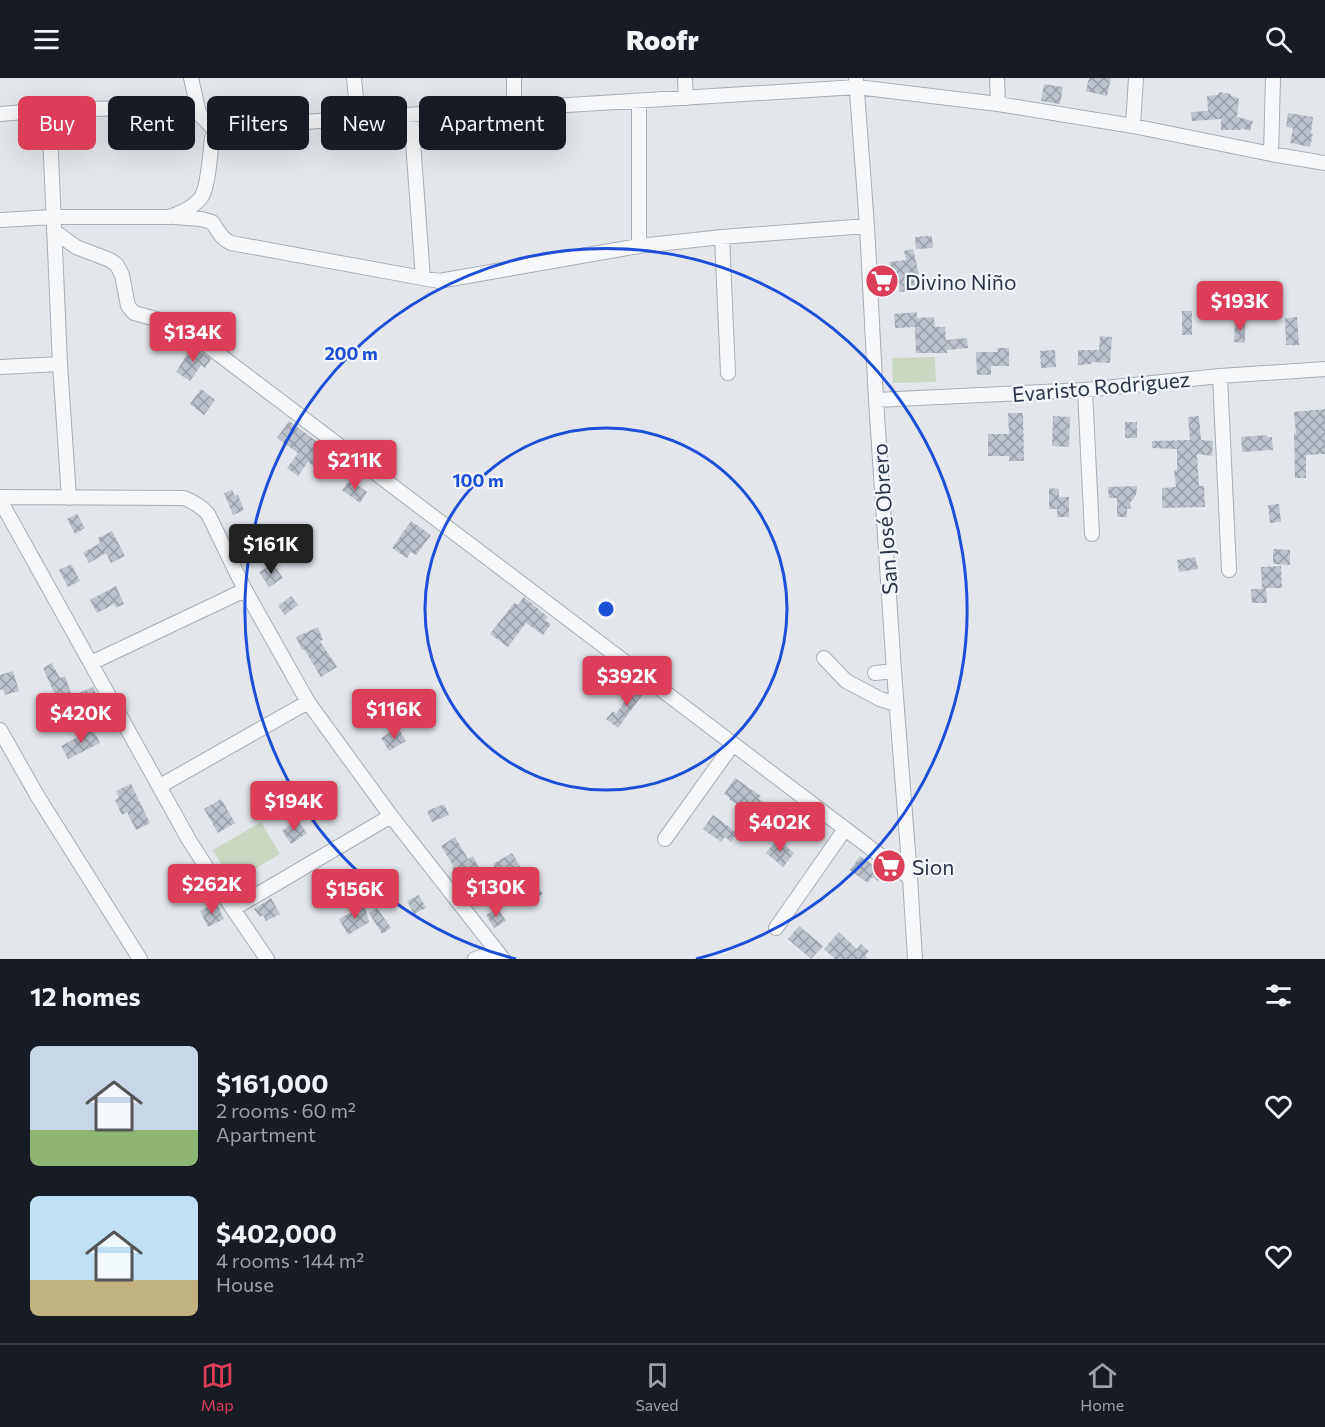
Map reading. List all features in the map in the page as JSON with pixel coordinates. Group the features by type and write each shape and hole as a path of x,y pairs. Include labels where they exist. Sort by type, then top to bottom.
{"street":[{"path":"192,78 199,113"},
{"path":"354,78 356,96"},
{"path":"514,78 514,96"},
{"path":"685,78 686,98"},
{"path":"997,78 998,104"},
{"path":"1133,126 1136,78"},
{"path":"1271,154 1273,78"},
{"path":"566,105 686,98 856,82 1133,126 1325,163"},
{"name":"San José Obrero","path":"856,82 896,704 915,959"},
{"path":"639,101 639,246"},
{"path":"96,109 183,106 199,113 207,122"},
{"path":"0,114 18,113"},
{"path":"407,115 419,114"},
{"path":"411,115 423,278"},
{"path":"51,150 60,364 69,498"},
{"path":"169,217 193,205 202,195 210,150"},
{"path":"0,220 54,224 169,217 207,220 212,222 226,241 231,243 439,282 639,246 867,226"},
{"path":"54,224 76,247 117,265 122,275 128,306 134,313 171,323 200,340 910,878"},
{"path":"722,237 728,373"},
{"path":"0,367 60,364"},
{"name":"Evaristo Rodriguez","path":"876,400 1085,390 1220,376 1325,369"},
{"path":"1220,376 1229,570"},
{"path":"1085,390 1092,534"},
{"path":"267,959 232,909 189,840 0,499 184,498 195,502 208,514 245,590 308,702 391,816 500,955 475,959"},
{"path":"90,663 245,590"},
{"path":"824,658 846,681 880,699 896,704"},
{"path":"875,673 894,671"},
{"path":"160,786 308,702"},
{"path":"0,730 38,797 140,959"},
{"path":"665,839 733,744"},
{"path":"232,909 391,816"},
{"path":"776,928 845,828"}],"green space":[{"path":"935,357 936,382 893,383 892,358"},
{"path":"261,822 280,854 232,882 213,850"}],"building":[{"path":"1089,78 1111,78 1107,96 1086,91"},
{"path":"1044,84 1063,87 1060,104 1041,101"},
{"path":"1219,92 1239,98 1237,117 1253,121 1250,131 1241,128 1241,130 1221,130 1221,119 1192,121 1191,112 1208,111 1207,96 1218,95"},
{"path":"1288,113 1313,117 1310,147 1290,143 1293,128 1286,127"},
{"path":"932,236 933,248 916,249 915,237"},
{"path":"913,249 919,274 914,275 915,291 899,292 898,279 891,280 889,262 906,260 904,251"},
{"path":"1182,311 1192,311 1192,335 1182,335"},
{"path":"917,312 917,318 934,317 935,327 945,327 946,340 967,338 968,348 947,350 947,353 916,353 915,327 895,328 894,314"},
{"path":"1297,317 1299,345 1286,345 1285,318"},
{"path":"1235,322 1245,322 1245,343 1234,342"},
{"path":"1100,336 1112,337 1110,363 1092,362 1092,364 1078,365 1078,350 1099,350"},
{"path":"192,346 211,359 205,368 201,365 190,381 176,372"},
{"path":"997,348 1009,348 1009,366 991,366 991,375 977,375 976,352 998,352"},
{"path":"1055,350 1056,367 1041,368 1040,351"},
{"path":"201,389 215,400 204,415 190,404"},
{"path":"1325,409 1325,454 1306,455 1306,478 1295,478 1294,412"},
{"path":"1008,413 1023,413 1024,461 1009,461 1009,456 988,456 988,434 1009,434"},
{"path":"1053,416 1070,417 1069,447 1052,446"},
{"path":"1199,416 1201,440 1213,441 1212,456 1197,454 1199,486 1204,486 1205,507 1162,508 1162,488 1176,487 1174,470 1177,470 1177,449 1152,448 1152,441 1190,440 1188,417"},
{"path":"289,421 320,444 317,450 335,463 326,475 308,462 298,476 287,468 298,453 277,438"},
{"path":"1125,422 1137,422 1137,438 1125,438"},
{"path":"1267,435 1267,437 1272,437 1273,450 1242,452 1241,437"},
{"path":"350,480 367,492 360,503 342,490"},
{"path":"1137,486 1136,495 1130,503 1131,508 1127,509 1127,517 1117,517 1117,498 1109,498 1108,487"},
{"path":"1049,488 1059,489 1059,497 1069,497 1069,517 1057,517 1057,509 1049,509"},
{"path":"232,490 235,496 238,495 244,510 233,515 224,493"},
{"path":"1279,504 1281,522 1270,523 1268,505"},
{"path":"77,514 85,528 75,534 67,519"},
{"path":"411,521 431,535 416,555 411,552 407,558 392,548"},
{"path":"112,531 125,556 111,563 106,553 89,563 83,553 100,543 98,538"},
{"path":"1273,549 1290,550 1290,565 1273,564"},
{"path":"1195,557 1198,569 1179,572 1177,560"},
{"path":"71,564 80,581 68,587 59,570"},
{"path":"273,564 283,578 269,587 259,572"},
{"path":"1281,566 1282,588 1266,588 1267,603 1252,603 1251,589 1262,589 1261,567"},
{"path":"116,586 124,604 116,608 114,604 97,613 90,600"},
{"path":"291,596 298,605 285,615 278,606"},
{"path":"524,597 548,617 545,620 551,624 543,635 526,623 508,647 490,634 514,603 518,605"},
{"path":"318,627 323,640 320,641 337,667 321,677 304,649 302,650 296,637"},
{"path":"52,663 60,678 65,676 72,696 93,687 100,701 67,714 58,696 56,697 43,668"},
{"path":"13,671 19,691 5,695 3,689 0,690 0,675"},
{"path":"637,684 646,690 618,728 606,719 613,711 616,714"},
{"path":"398,728 406,741 389,751 381,738"},
{"path":"93,729 100,743 68,759 61,746"},
{"path":"735,778 761,796 759,799 780,814 785,807 797,815 782,837 724,794"},
{"path":"131,784 150,823 136,830 127,812 122,815 115,800 119,797 116,791"},
{"path":"221,799 235,823 218,833 204,809"},
{"path":"444,804 449,815 432,822 427,811"},
{"path":"713,815 737,833 731,842 725,837 721,842 703,829"},
{"path":"297,820 307,833 291,844 282,831"},
{"path":"455,837 468,859 473,856 479,867 458,879 452,868 454,867 441,846"},
{"path":"777,839 794,853 783,867 766,853"},
{"path":"512,853 526,876 530,874 543,894 533,901 510,869 499,875 493,864"},
{"path":"860,856 884,873 878,881 872,877 868,883 850,870"},
{"path":"419,895 426,908 414,914 407,901"},
{"path":"271,898 280,914 266,921 263,915 260,917 254,909"},
{"path":"216,903 224,919 208,927 200,911"},
{"path":"364,904 369,922 348,935 339,919 355,910 355,907"},
{"path":"377,908 391,928 382,934 369,913"},
{"path":"497,908 506,921 494,928 486,915"},
{"path":"799,926 823,946 811,959 788,939"},
{"path":"839,932 857,949 861,944 869,951 865,956 868,959 835,959 824,949"}],"place":[{"name":"Divino Niño","path":"882,281"},
{"name":"Sion","path":"889,866"}]}
